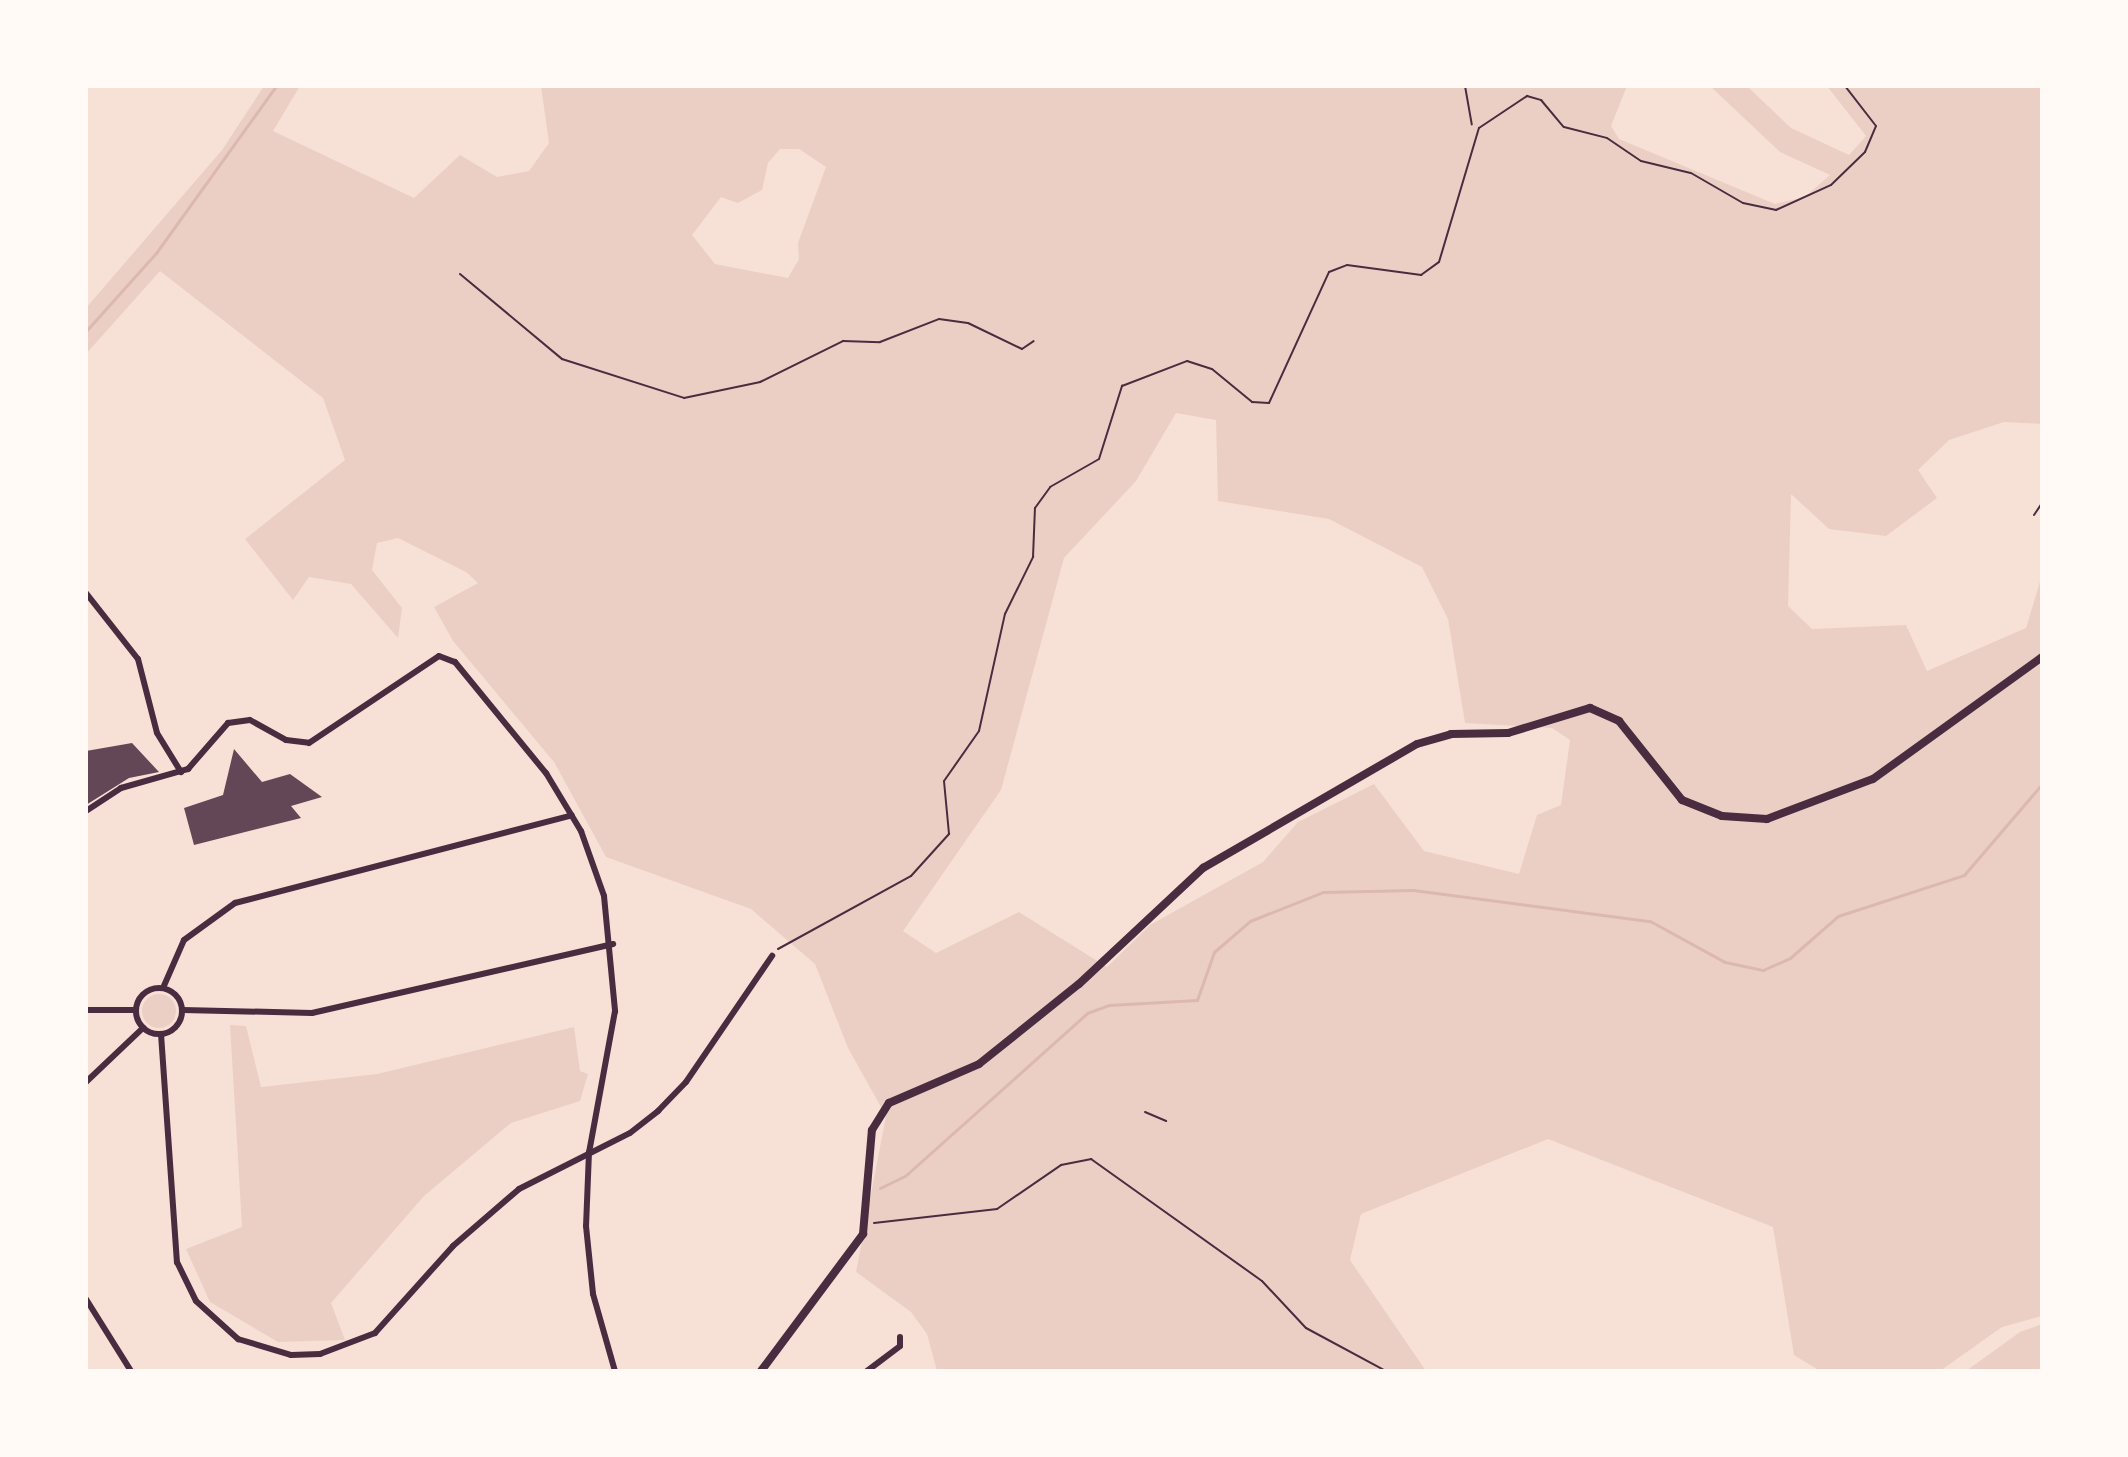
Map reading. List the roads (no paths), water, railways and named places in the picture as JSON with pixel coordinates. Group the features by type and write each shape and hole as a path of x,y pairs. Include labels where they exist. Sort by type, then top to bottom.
{"main road":[{"path":"761,1371 865,1225 872,1130 889,1103 979,1064 1079,984 1203,868 1417,744 1451,734 1508,733 1590,708 1619,721 1682,800 1714,814 1767,819 1873,779 2042,657"}],"street":[{"path":"86,593 138,659 157,733 181,772"},
{"path":"86,811 121,788 181,772 228,723 250,720 286,740 309,743 443,655 546,773 572,815 599,877 613,944 614,1026 589,1152 590,1271 615,1371"},
{"path":"163,988 184,940 235,903 572,815"},
{"path":"163,988 183,1010 312,1013 613,944"},
{"path":"161,1034 177,1262 196,1301 223,1328 259,1348 320,1354 375,1333 507,1198 630,1133 686,1082 772,956"},
{"path":"136,1010 146,992 163,988"},
{"path":"86,1010 136,1010"},
{"path":"136,1010 143,1028"},
{"path":"143,1028 161,1034 174,1029 183,1010"},
{"path":"86,1082 143,1028"},
{"path":"86,1299 131,1371"},
{"path":"867,1371 900,1346 900,1337"}],"waterway":[{"path":"86,331 156,253 276,86"},
{"path":"880,1188 905,1176 1087,1013 1109,1005 1197,1000 1214,952 1250,921 1323,892 1413,890 1650,921 1725,962 1763,970 1790,958 1838,916 1964,875 2042,784"}]}
